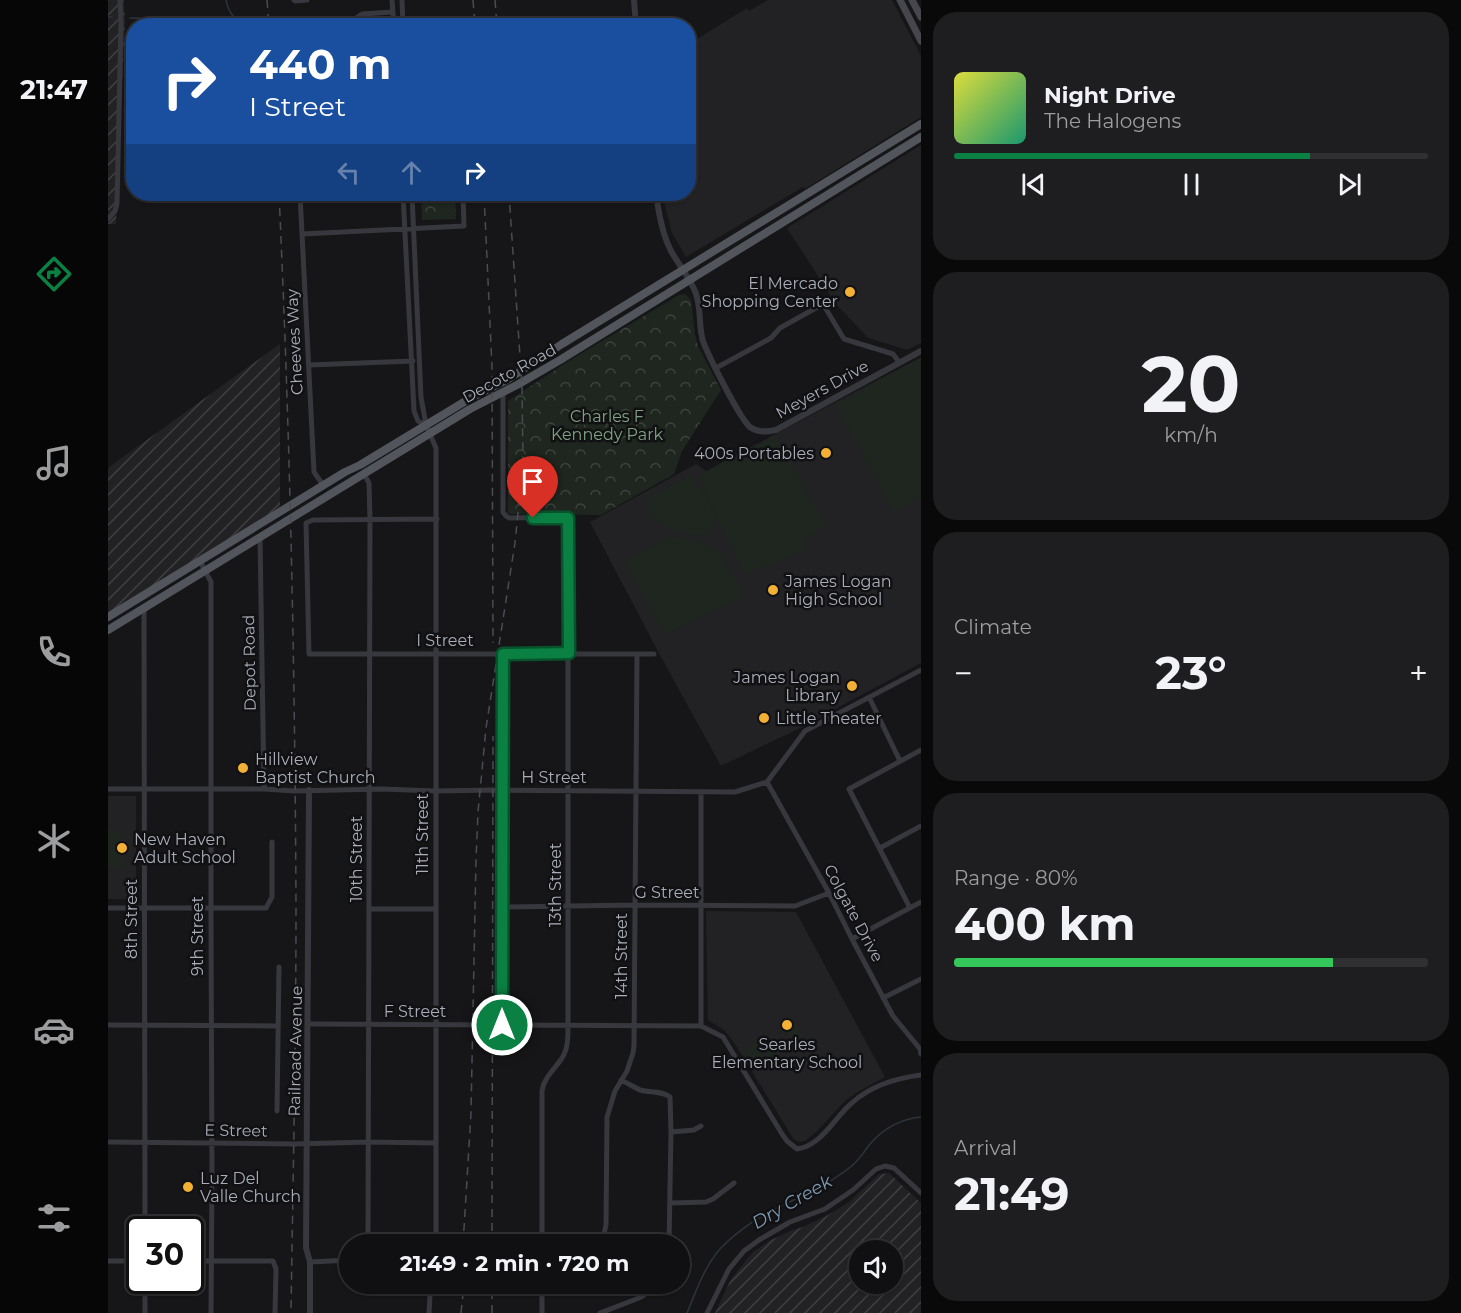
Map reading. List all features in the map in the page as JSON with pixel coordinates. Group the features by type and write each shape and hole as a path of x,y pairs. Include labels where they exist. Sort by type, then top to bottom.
{"main road":[{"path":"900,0 921,41"},
{"path":"912,0 921,17"},
{"name":"Decoto Road","path":"108,617 323,485 469,399 529,367 562,344 921,124"},
{"name":"Decoto Road","path":"108,630 470,409 560,360 921,136"},
{"path":"838,187 840,181 866,165 869,157"},
{"path":"787,219 796,209 830,189 832,179"}],"street":[{"path":"110,218 117,202 120,0"},
{"path":"294,0 307,0"},
{"path":"392,0 393,18"},
{"path":"402,0 403,18"},
{"path":"634,0 635,18"},
{"path":"356,18 362,14 393,12"},
{"name":"Cheeves Way","path":"300,201 314,472 323,485"},
{"name":"11th Street","path":"403,201 414,411 418,421 426,425"},
{"name":"11th Street","path":"412,201 421,397 426,425 436,447 436,1234"},
{"path":"302,234 464,226 463,201"},
{"name":"Meyers Drive","path":"657,201 663,233 694,290 699,304 704,342 744,421 754,429 768,432 776,430 921,351"},
{"path":"716,368 771,338 780,328 823,304 844,339 893,354 899,362"},
{"path":"309,365 420,361"},
{"name":"13th Street","path":"503,393 503,512 510,518 568,518 568,1026 565,1052 545,1080 542,1091 542,1234"},
{"name":"10th Street","path":"364,474 369,483 370,520 368,1234"},
{"path":"370,520 436,519"},
{"name":"I Street","path":"370,520 313,520 306,523 309,654 654,654"},
{"name":"Depot Road","path":"260,537 264,789"},
{"name":"9th Street","path":"200,561 211,582 211,1313"},
{"name":"8th Street","path":"144,608 145,1216"},
{"path":"502,1025 503,654"},
{"name":"14th Street","path":"604,1234 607,1117 615,1091 627,1071 633,1053 635,1026 637,654"},
{"path":"767,783 805,731 921,670"},
{"path":"869,697 900,761"},
{"path":"910,908 849,789 921,750"},
{"name":"H Street","path":"108,789 735,792 767,783"},
{"name":"Colgate Drive","path":"767,783 829,893 893,1016 921,1053"},
{"name":"Railroad Avenue","path":"309,790 306,1248 310,1262 310,1313"},
{"path":"701,792 701,1026 723,1037 787,1141 797,1149 805,1148 821,1137 853,1101 879,1085 921,1075"},
{"path":"880,848 921,826"},
{"path":"108,908 266,908 272,897 272,842"},
{"name":"G Street","path":"502,907 795,906 829,893"},
{"path":"852,939 921,902"},
{"path":"369,909 435,909"},
{"path":"278,1111 279,967"},
{"path":"883,998 921,979"},
{"name":"F Street","path":"309,1024 701,1026"},
{"path":"108,1025 278,1026"},
{"path":"621,1080 639,1089 664,1093 670,1097 669,1234"},
{"path":"671,1132 694,1130 701,1126"},
{"name":"E Street","path":"108,1142 436,1143"},
{"path":"707,1313 729,1269 744,1251 790,1222 825,1209 853,1190 876,1168 885,1166 894,1168 921,1193"},
{"path":"670,1203 706,1202 734,1183"},
{"path":"108,1261 126,1261"},
{"path":"204,1261 273,1261 276,1269 275,1313"},
{"path":"310,1262 339,1261"},
{"path":"145,1294 145,1313"},
{"path":"429,1313 430,1294"},
{"path":"542,1294 542,1313"},
{"path":"600,1313 645,1294"}],"shaded area":[{"path":"108,0 124,0 125,22 116,224 108,224"},
{"path":"768,0 892,0 921,56 921,117 805,189 803,187 686,257 672,233 664,201 696,201 696,40 747,8 749,11"},
{"name":"El Mercado Shopping Center","path":"921,145 921,343 907,350 868,338 836,304 787,228"},
{"path":"280,344 280,509 108,614 108,468"},
{"name":"James Logan High School","path":"921,357 921,663 796,730 721,766 590,522 696,464 706,471"},
{"name":"New Haven Adult School","path":"108,796 136,796 136,899 108,899"},
{"name":"Searles Elementary School","path":"706,911 796,912 885,1077 844,1102 805,1141 798,1142 793,1138 735,1044 725,1031 708,1020"},
{"path":"889,1173 921,1203 921,1313 715,1313 731,1279 753,1252 769,1241 828,1215 849,1202 879,1174"}],"green space":[{"path":"421,201 455,201 456,219 422,220"},
{"name":"Charles F Kennedy Park","path":"685,294 691,300 698,346 721,390 682,451 674,474 601,515 508,514 508,401 572,359 679,295"},
{"path":"921,358 921,497 893,512 836,404"},
{"path":"776,435 826,526 801,539 806,550 745,574 697,476"},
{"path":"690,475 717,522 701,536 666,527 652,516 648,509 647,499"},
{"path":"669,536 699,540 721,552 740,589 738,599 665,635 625,561"},
{"path":"108,829 114,829 122,837 122,867 108,867"},
{"path":"793,1020 803,1037 792,1044 782,1027"},
{"path":"786,1038 791,1046 769,1059 764,1051"},
{"path":"756,1042 767,1060 756,1067 745,1049"}],"waterway":[{"path":"226,0 228,8 236,18"},
{"name":"Dry Creek","path":"687,1313 708,1266 720,1249 732,1238 749,1224 840,1175 855,1163 870,1144 887,1129 899,1122 921,1117"}],"railway":[{"path":"267,0 268,18"},
{"path":"473,0 474,18"},
{"path":"495,0 496,18"},
{"path":"279,201 289,461 296,908 291,1313"},
{"path":"484,201 492,367 493,643"},
{"path":"464,1234 471,1113 478,812 486,728 515,543 523,463 522,386 509,201"},
{"path":"492,1234 493,736"},
{"path":"461,1313 463,1294"},
{"path":"492,1294 492,1313"}],"place":[{"name":"El Mercado Shopping Center","path":"850,292"},
{"name":"400s Portables","path":"826,453"},
{"name":"James Logan High School","path":"773,590"},
{"name":"James Logan Library","path":"852,686"},
{"name":"Little Theater","path":"764,718"},
{"name":"Hillview Baptist Church","path":"243,768"},
{"name":"New Haven Adult School","path":"122,848"},
{"name":"Searles Elementary School","path":"787,1025"},
{"name":"Luz Del Valle Church","path":"188,1187"}],"route":[{"path":"502,1025 503,654 569,653 568,518 533,518"}]}
